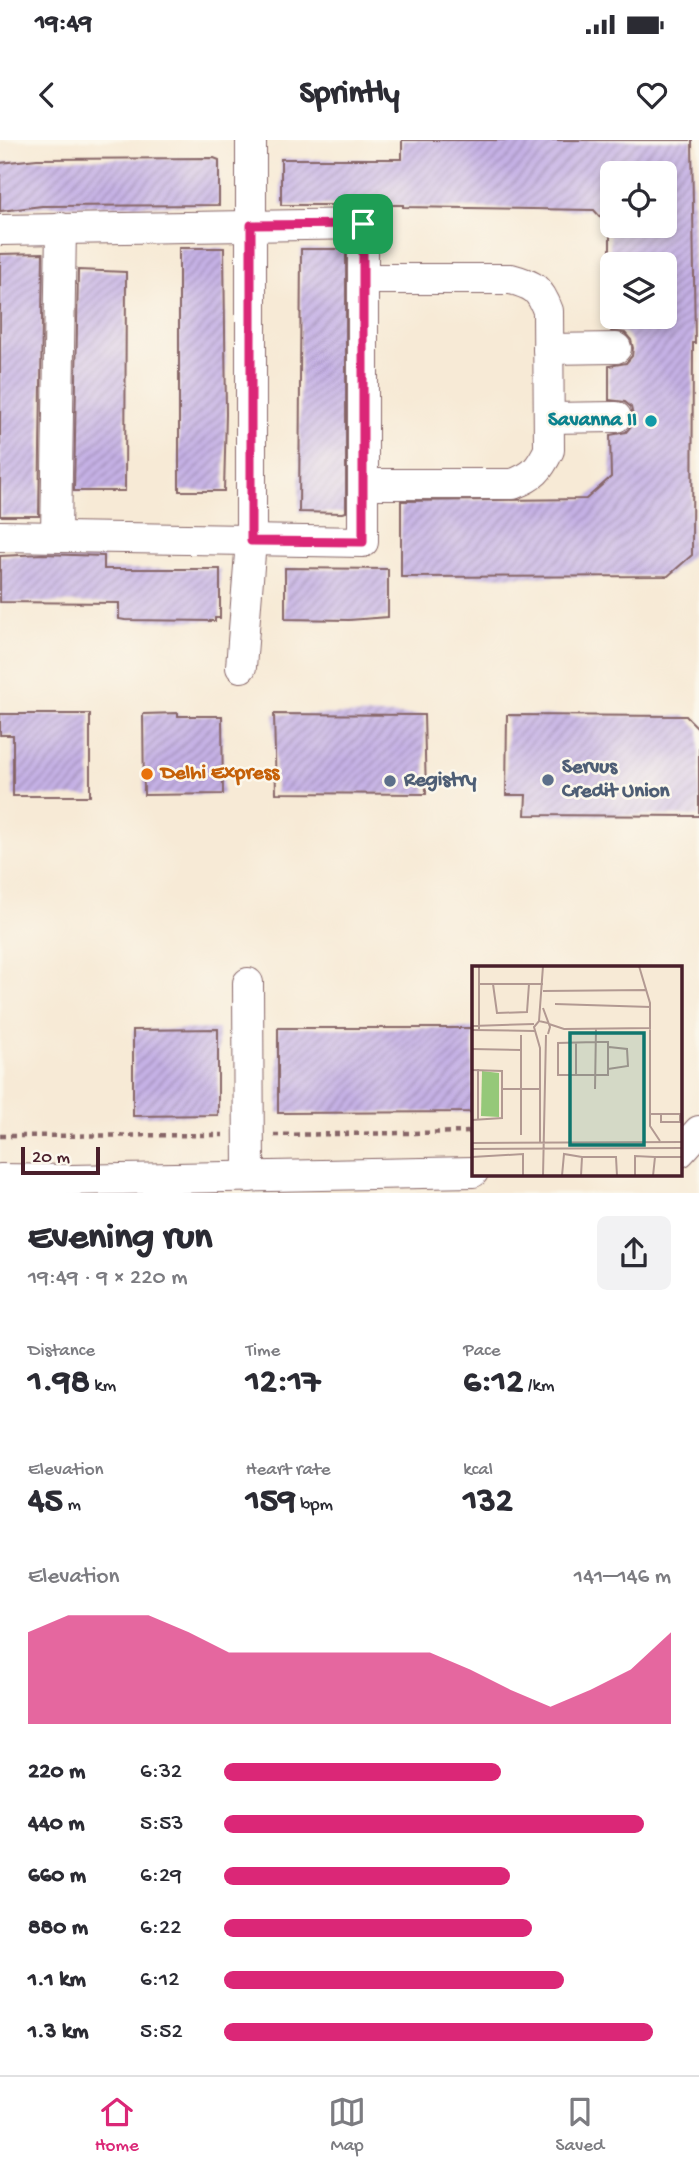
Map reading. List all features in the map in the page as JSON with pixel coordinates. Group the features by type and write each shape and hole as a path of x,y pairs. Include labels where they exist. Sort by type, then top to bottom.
{"street":[{"path":"241,667 251,541 251,140"},
{"path":"0,230 363,224 363,542 0,536"},
{"path":"56,535 61,228"},
{"path":"363,279 511,279 530,284 542,295 548,311 549,418 549,450 540,467 529,477 513,484 363,484"},
{"path":"548,349 616,348"},
{"path":"549,418 616,417"},
{"path":"248,983 249,1177"},
{"path":"682,1150 699,1131"},
{"path":"0,1179 71,1181 472,1172"}],"building":[{"path":"402,140 692,140 695,343 692,555 668,576 401,577 401,501 586,499 611,477 610,435 626,432 632,425 633,416 631,407 625,402 609,400 609,366 626,363 632,356 633,348 625,333 611,329 677,329 677,252 610,252 610,238 677,238 677,161 600,161 600,217 594,210 281,205 281,159 402,159"},
{"path":"37,159 219,160 219,205 42,206 0,211 0,163"},
{"path":"179,248 224,248 224,491 179,491"},
{"path":"301,249 346,249 346,512 343,513 299,512"},
{"path":"43,253 39,516 0,516 0,254"},
{"path":"78,270 126,272 125,491 74,491"},
{"path":"0,556 104,556 104,569 220,569 220,618 215,618 215,621 125,620 119,619 119,603 0,602"},
{"path":"285,568 388,569 388,617 349,620 285,619"},
{"path":"178,713 178,716 222,716 223,794 144,795 143,714"},
{"path":"0,714 90,714 90,796 13,796 13,735 0,735"},
{"path":"274,714 424,715 426,794 276,793"},
{"path":"507,715 686,716 699,729 699,816 525,815 526,795 506,795"},
{"path":"278,1028 472,1028 472,1112 278,1113"},
{"path":"218,1029 218,1115 133,1116 133,1030"}],"place":[{"name":"Savanna II","path":"651,421"},
{"name":"Delhi Express","path":"147,774"},
{"name":"Servus Credit Union","path":"548,780"},
{"name":"Registry","path":"390,781"}],"route":[{"path":"363,224 363,542 251,541 251,225 363,224"}]}
